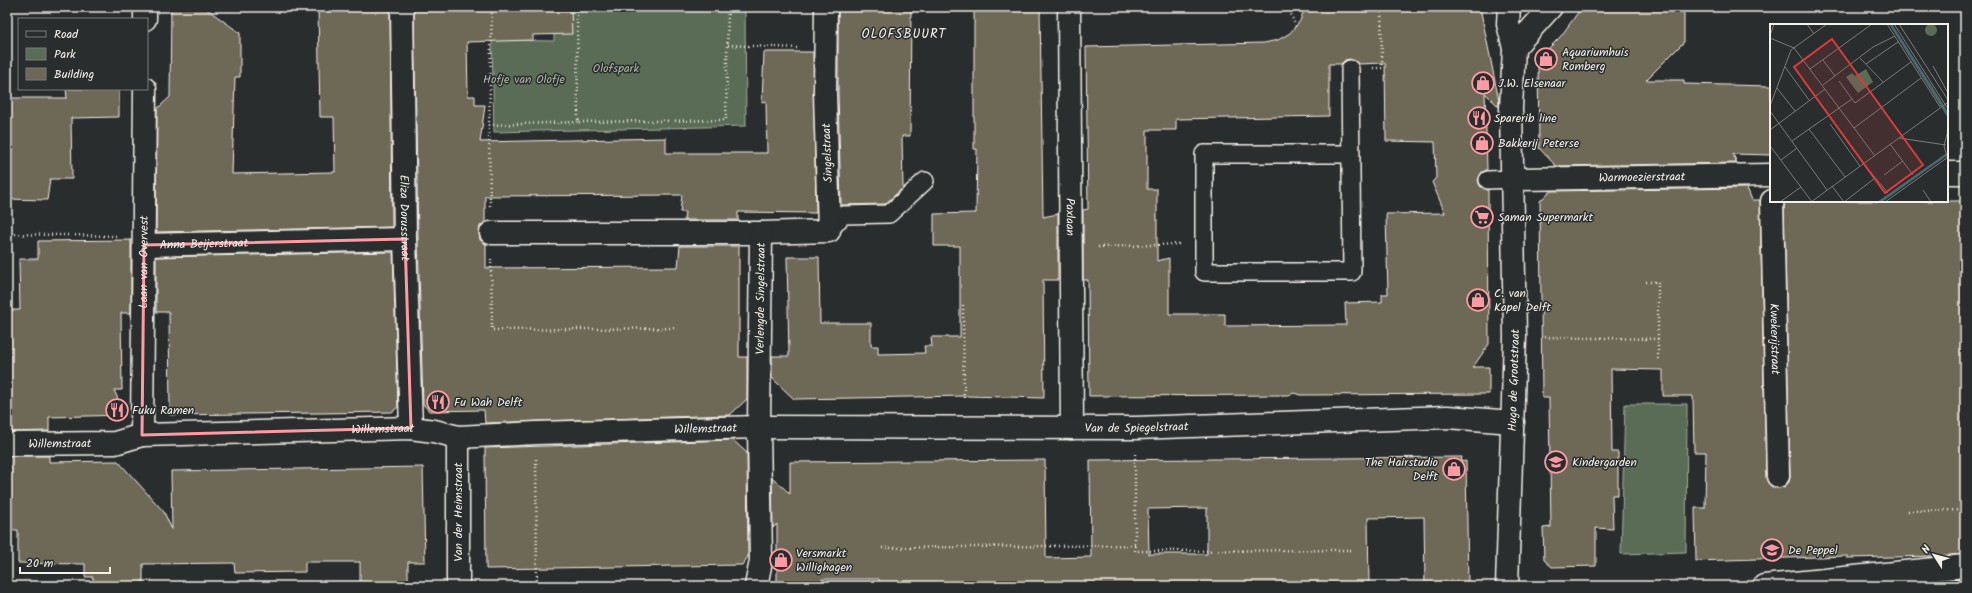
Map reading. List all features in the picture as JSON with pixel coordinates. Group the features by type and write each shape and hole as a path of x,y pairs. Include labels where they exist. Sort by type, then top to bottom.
{"street":[{"path":"145,7 145,18"},
{"name":"Eliza Dorusstraat","path":"402,7 405,239 411,428"},
{"name":"Singelstraat","path":"826,7 825,50 829,230"},
{"name":"Paxlaan","path":"1070,7 1072,428"},
{"name":"Hugo de Grootstraat","path":"1507,586 1516,337 1514,179 1511,108 1514,48 1508,24 1509,7"},
{"path":"1514,48 1551,7"},
{"name":"Laan van Overvest","path":"142,435 145,90"},
{"path":"1948,173 1965,173"},
{"name":"Warmoezierstraat","path":"1514,179 1770,175"},
{"name":"Kwekerijstraat","path":"1772,202 1778,476"},
{"path":"761,233 829,230"},
{"name":"Verlengde Singelstraat","path":"491,233 761,233 759,427 761,561 756,586"},
{"name":"Anna Beijerstraat","path":"144,245 405,239"},
{"name":"Van de Spiegelstraat","path":"759,427 1135,428 1447,417 1513,422"},
{"name":"Willemstraat","path":"7,444 115,443 142,435 411,428 434,431 458,438 536,433 759,427"},
{"name":"Van der Heimstraat","path":"458,438 458,586"},
{"path":"1764,586 1965,566"}],"lane":[{"path":"1350,69 1351,154 1352,272 1204,272 1204,154 1351,154"},
{"path":"1488,180 1514,179"},
{"path":"829,230 843,215 889,214 925,181"}],"path":[{"path":"577,7 578,122"},
{"path":"489,125 726,120 728,7"},
{"path":"1288,7 1296,27"},
{"path":"1350,69 1382,68 1381,7"},
{"path":"728,45 825,50"},
{"name":"Anna Beijerstraat","path":"7,234 134,236 144,245"},
{"path":"1071,248 1204,243"},
{"path":"1646,282 1658,282 1658,359"},
{"path":"963,305 964,427"},
{"path":"1546,336 1658,339"},
{"path":"1135,428 1135,551 1354,550"},
{"path":"536,433 537,586"},
{"path":"1908,511 1965,510"},
{"path":"882,548 1134,545"}],"highlighted area":[{"path":"405,239 411,428 142,435 144,245"}],"green space":[{"name":"Olofspark","path":"554,7 745,7 746,126 494,132 492,40 554,41"},
{"path":"1625,404 1687,404 1686,552 1621,554"}],"building":[{"path":"171,7 204,7 240,33 240,77 235,77 232,174 335,172 334,117 320,117 318,7 390,7 392,227 156,232 157,109 170,97"},
{"path":"414,7 565,7 565,10 571,10 572,34 533,35 533,40 467,42 468,96 475,96 475,105 485,105 480,142 666,138 666,153 767,153 766,101 762,102 764,52 813,52 816,213 738,212 738,220 684,220 685,212 680,212 682,195 485,196 485,222 480,226 479,233 480,240 486,244 486,268 678,267 680,246 739,246 739,357 747,357 747,399 730,415 485,423 484,410 429,411 423,404 418,239"},
{"path":"838,7 911,7 910,136 902,136 903,188 885,204 841,205 838,93"},
{"path":"974,7 1040,7 1043,217 1058,214 1058,280 1043,280 1044,398 967,396 794,399 772,378 772,356 789,356 787,257 819,257 820,323 871,323 871,346 878,346 878,354 925,353 924,346 932,346 931,337 960,337 960,246 934,246 934,214 976,213 977,149 974,149"},
{"path":"1305,7 1480,7 1499,101 1499,107 1485,93 1487,170 1482,172 1478,180 1480,186 1488,190 1489,344 1473,367 1489,367 1489,394 1300,395 1294,393 1289,395 1089,396 1088,280 1083,280 1083,210 1088,209 1086,47 1264,43 1278,40 1290,33 1300,21","holes":["1350,59 1358,64 1385,63 1386,141 1435,142 1436,178 1432,182 1445,213 1386,214 1388,294 1382,294 1382,302 1345,303 1346,325 1225,326 1225,314 1169,314 1169,258 1157,261 1157,189 1147,189 1147,130 1176,130 1176,119 1329,116 1329,64 1341,64 1345,60"]},
{"path":"1582,7 1684,7 1684,42 1646,80 1684,80 1684,84 1770,86 1770,155 1733,154 1737,163 1556,166 1539,148 1538,59 1561,36"},
{"path":"66,90 119,90 119,117 71,118 72,179 50,179 47,200 7,199 7,98 67,98"},
{"path":"1747,188 1752,200 1760,200 1766,476 1768,483 1772,487 1778,488 1785,486 1789,482 1790,476 1784,202 1965,201 1965,554 1936,556 1847,558 1848,556 1696,561 1695,508 1705,508 1706,452 1694,452 1693,396 1663,396 1663,370 1611,369 1612,452 1618,452 1618,495 1612,495 1613,529 1596,528 1596,566 1552,567 1544,560 1543,528 1551,527 1549,398 1542,398 1540,201 1550,191"},
{"path":"131,240 131,313 121,313 122,390 114,390 125,415 49,417 49,431 7,432 7,360 10,360 9,310 20,310 19,259 38,259 38,241"},
{"path":"393,252 398,407 392,412 170,415 169,312 156,312 156,257"},
{"path":"733,440 747,453 748,557 742,565 486,569 485,448"},
{"path":"7,456 49,456 49,462 118,461 164,512 172,530 171,471 423,467 425,562 408,562 408,586 360,586 360,562 305,562 305,572 235,573 234,563 143,564 143,586 93,586 93,577 85,577 85,564 18,563 18,530 7,530"},
{"path":"1462,457 1461,462 1466,461 1468,586 1425,586 1424,517 1368,518 1369,586 879,586 879,579 822,579 822,584 818,584 818,586 777,586 777,524 773,528 772,477 790,494 790,462 1045,460 1046,558 1091,557 1090,460","holes":["1207,508 1207,554 1149,554 1148,509"]},
{"path":"1965,579 1965,586 1937,586 1936,581"}],"place":[{"name":"Aquariumhuis Romberg","path":"1546,59"},
{"name":"J.W. Elsenaar","path":"1483,83"},
{"name":"Sparerib line","path":"1479,118"},
{"name":"Bakkerij Peterse","path":"1482,143"},
{"name":"Saman Supermarkt","path":"1482,217"},
{"name":"C. van Kapel Delft","path":"1478,300"},
{"name":"Fu Wah Delft","path":"438,402"},
{"name":"Fuku Ramen","path":"117,410"},
{"name":"Kindergarden","path":"1556,462"},
{"name":"The Hairstudio Delft","path":"1454,469"},
{"name":"De Peppel","path":"1772,550"},
{"name":"Versmarkt Willighagen","path":"781,560"}],"district":[{"name":"OLOFSBUURT","path":"904,33"}],"park label":[{"name":"Hofje van Olofje","path":"524,79"}]}
